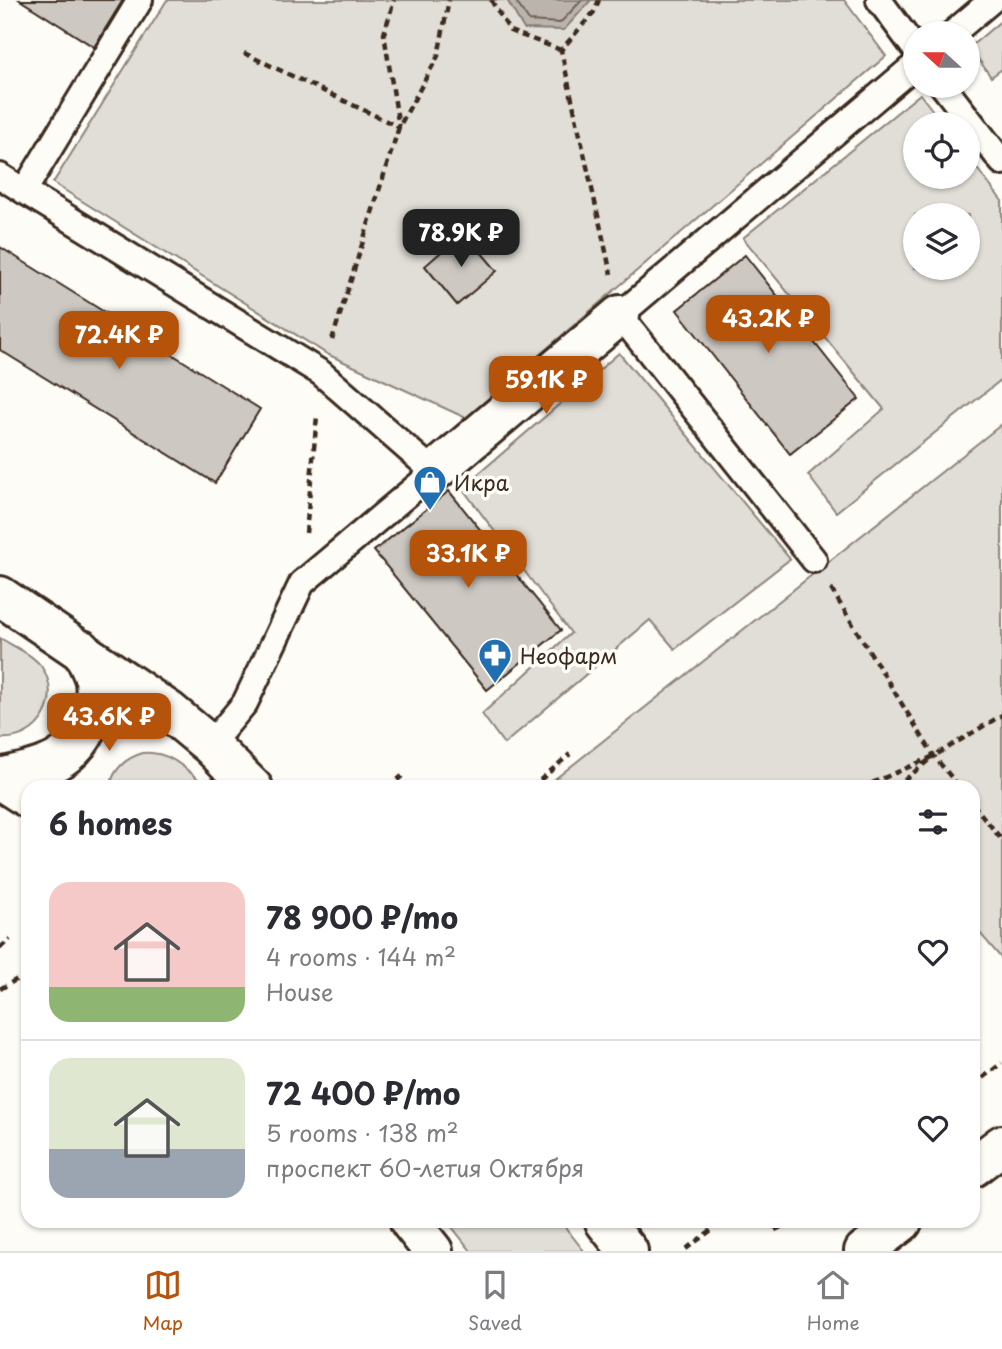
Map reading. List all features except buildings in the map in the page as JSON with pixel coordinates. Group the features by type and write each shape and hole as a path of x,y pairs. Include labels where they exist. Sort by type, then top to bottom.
{"main road":[{"path":"434,472 620,315"},
{"path":"0,596 169,711 210,745 245,780"},
{"path":"0,779 46,766 64,757 82,741 93,713 95,680 82,650"},
{"path":"0,779 21,793"},
{"path":"415,1228 433,1251"},
{"path":"610,1228 628,1251"},
{"path":"864,1251 894,1228"}],"lane":[{"path":"24,191 140,0"},
{"path":"879,0 903,33"},
{"path":"967,21 992,0"},
{"path":"814,561 620,315 903,75"},
{"path":"952,98 1002,162"},
{"path":"0,176 321,373 434,472 302,583 245,703 210,745"}],"path":[{"path":"394,0 384,34 399,127"},
{"path":"302,583 321,373 399,127 438,56 449,0"},
{"path":"491,0 510,31 561,50"},
{"path":"561,50 594,12 599,0"},
{"path":"561,50 620,315"},
{"path":"244,52 399,127"},
{"path":"814,561 934,755 954,780"},
{"path":"879,780 934,755 1002,715"},
{"path":"540,780 570,754"},
{"path":"904,780 934,755"},
{"path":"397,780 402,776"},
{"path":"980,813 1002,840"},
{"path":"0,948 10,939"},
{"path":"0,989 21,977"},
{"path":"980,1080 1002,1063"},
{"path":"686,1249 714,1228"},
{"path":"775,1230 779,1228"}],"shaded area":[{"path":"167,0 844,0 886,56 466,418 327,354 53,183"},
{"path":"1002,20 1002,69 991,77 980,61 980,39"},
{"path":"915,98 923,98 934,112 903,112 903,189 980,189 980,173 1002,201 1002,379 836,512 808,475 884,409 743,238"},
{"path":"619,353 790,559 675,649 650,620 504,744 482,714 571,633 462,488"},
{"path":"1002,424 1002,959 980,933 980,780 554,780"},
{"path":"0,638 28,654 41,666 50,691 44,716 36,725 26,733 0,738"},
{"path":"143,753 162,755 185,768 199,780 112,780 121,766"},
{"path":"453,1228 566,1228 584,1251 471,1251"}],"water":[{"path":"507,0 591,0 564,30 524,29"}],"place":[{"name":"Икра","path":"430,512"},
{"name":"Неофарм","path":"495,685"}]}
